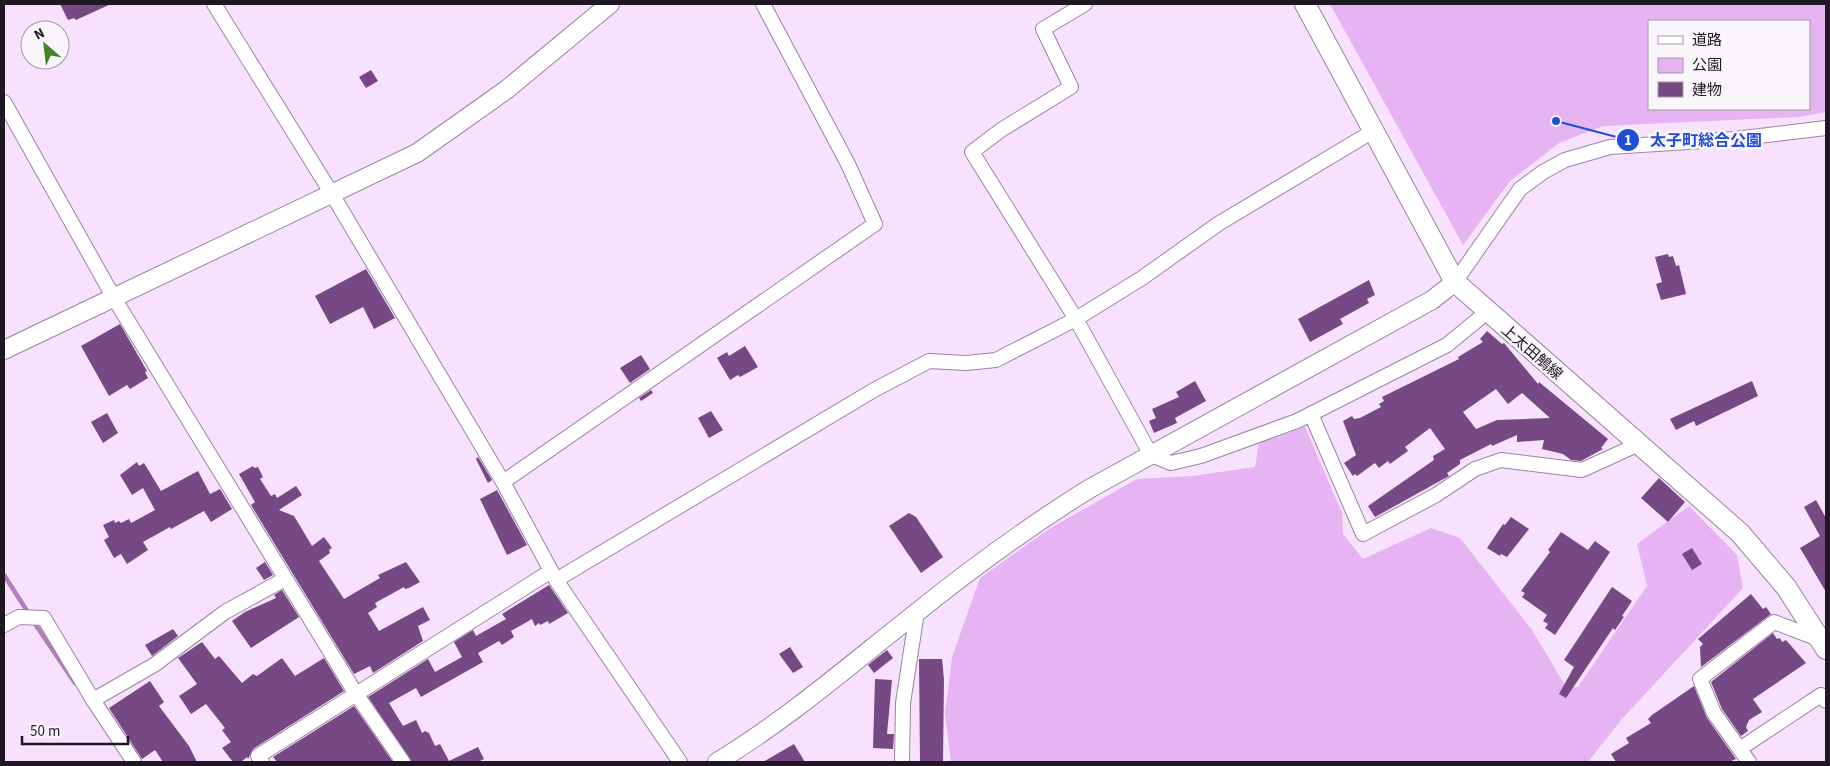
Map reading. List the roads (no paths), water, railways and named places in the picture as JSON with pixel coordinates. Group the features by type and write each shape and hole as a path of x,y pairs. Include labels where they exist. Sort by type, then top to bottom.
{"main road":[{"name":"上太田鵤線","path":"1304,4 1455,282 1740,534 1786,587 1824,644"}],"street":[{"path":"214,4 332,194 502,482 553,575 680,762"},
{"path":"4,350 417,153 506,90 610,4"},
{"path":"502,482 875,224 848,164 763,4"},
{"path":"1085,4 1043,30 1071,87 1001,130 972,152 1076,319 1151,455 1171,463 1201,456 1257,437 1311,414 1446,345 1487,312"},
{"path":"4,102 114,298 285,579 309,614 356,694 403,762"},
{"path":"716,762 744,746 810,698 917,612 1041,519 1151,455 1432,300 1455,282 1520,189 1543,172 1565,160 1610,147 1744,138 1826,128"},
{"path":"262,762 258,756 356,694 553,575 848,405 928,361 966,363 996,360 1076,319 1142,278 1218,224 1374,130"},
{"path":"1311,414 1363,534 1436,495 1475,469 1502,460 1582,470 1639,444"},
{"path":"93,700 154,665 224,612 285,579"},
{"path":"902,762 903,703 917,612"},
{"path":"4,625 19,617 44,618 93,700 134,762"},
{"path":"1749,762 1741,748 1714,714 1700,679 1774,622 1824,644"},
{"path":"1741,748 1821,695 1826,702"}],"waterway":[{"path":"4,575 29,614"},
{"path":"33,621 75,683"}],"place":[{"name":"太子町総合公園","path":"1556,121"}]}
